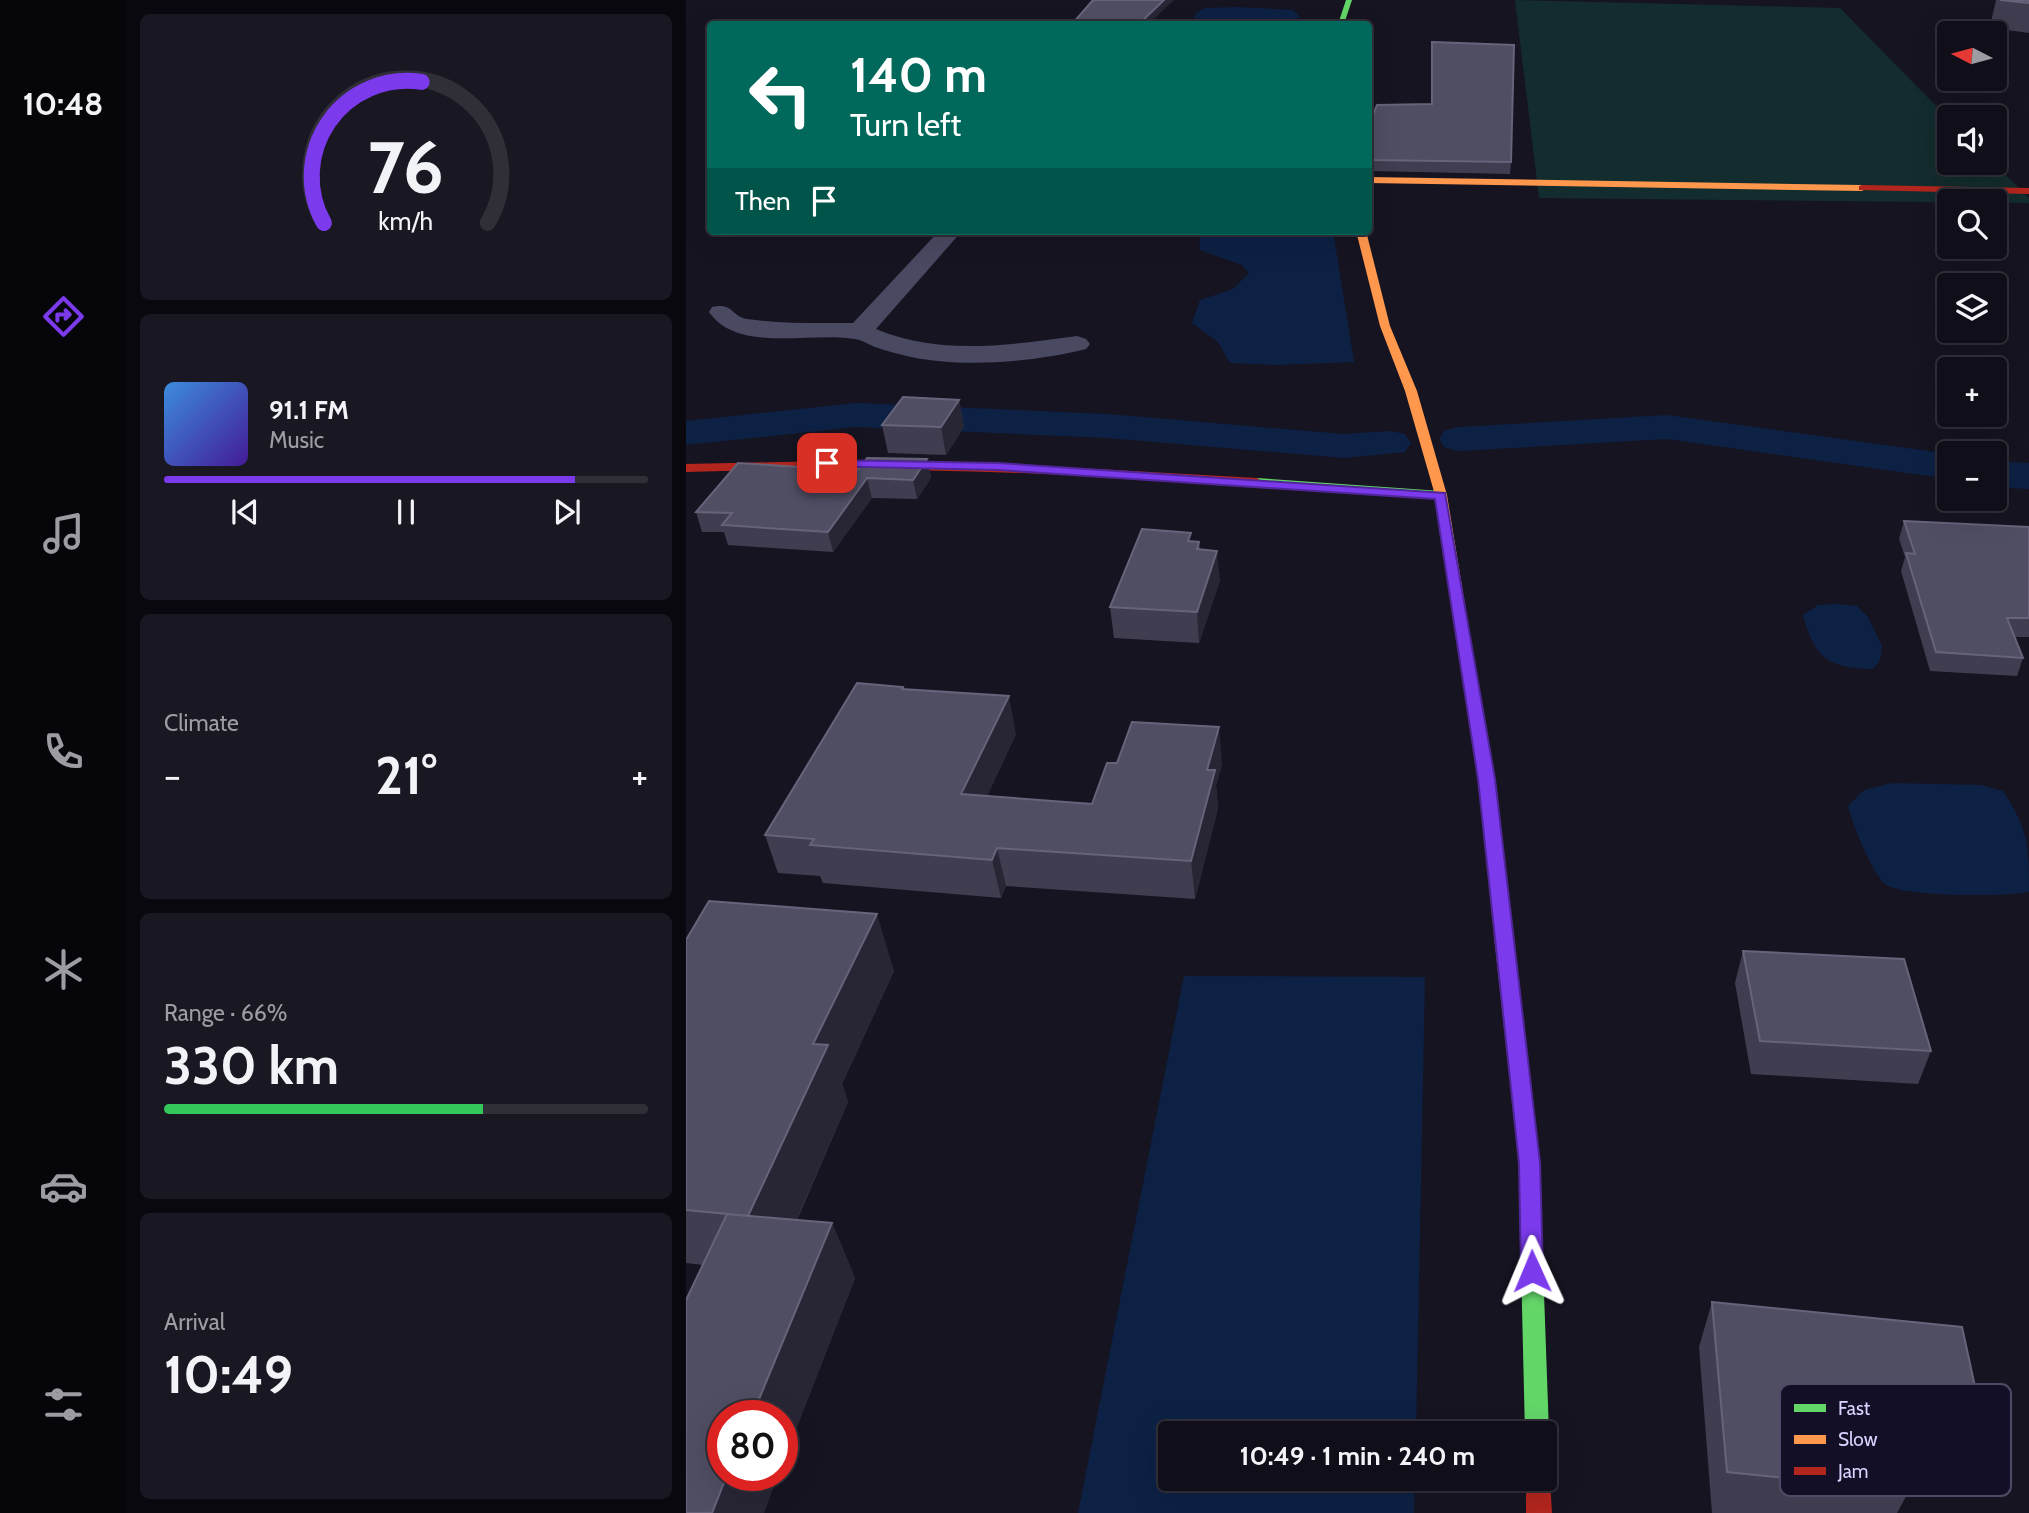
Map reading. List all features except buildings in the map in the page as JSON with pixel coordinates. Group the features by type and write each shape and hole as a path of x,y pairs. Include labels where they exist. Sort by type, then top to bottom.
{"main road":[{"path":"1342,21 1349,0"},
{"path":"1372,180 2029,191"},
{"path":"1362,235 1385,326 1410,391 1441,495 1486,779 1529,1163 1536,1421"},
{"path":"686,468 827,463 998,466 1441,495"},
{"path":"1538,1491 1539,1513"}],"street":[{"path":"860,331 947,235"},
{"path":"721,312 733,324 780,331 860,331 883,343 944,356 1007,353 1077,344"}],"green space":[{"path":"1515,0 1840,8 1937,107 1937,175 2006,175 2029,198 2029,203 2007,203 2007,189 1937,189 1937,202 1539,198"}],"water":[{"path":"1205,8 1293,10 1300,17 1290,21 1205,21 1194,18 1196,13"},
{"path":"1199,235 1334,235 1354,362 1275,365 1230,363 1218,342 1192,323 1200,300 1233,289 1249,273 1242,265 1200,250"},
{"path":"1818,605 1857,606 1868,617 1882,646 1880,660 1873,669 1834,663 1819,651 1813,642 1803,615"},
{"path":"1892,783 1981,785 2003,791 2018,817 2026,839 2029,892 1931,894 1885,884 1869,859 1848,806 1864,790"},
{"path":"1184,976 1425,977 1416,1421 1158,1421 1158,1491 1415,1491 1414,1513 1078,1513"}],"waterway":[{"path":"686,433 856,415 1107,426 1344,446 1391,443"},
{"path":"1459,439 1667,427 1937,465"},
{"path":"2007,475 2029,476"}],"traffic: fast":[{"path":"1342,21 1349,0"},
{"path":"1257,482 1441,495"},
{"path":"1532,1265 1537,1421"}],"traffic: slow":[{"path":"1372,180 1862,188"},
{"path":"1362,235 1385,326 1411,391 1441,495 1464,642"},
{"path":"1503,935 1529,1163 1532,1265"}],"traffic: jam":[{"path":"1862,188 2029,191"},
{"path":"686,468 901,465 1114,473 1257,482"},
{"path":"1464,642 1486,779 1503,935"},
{"path":"1538,1491 1539,1513"}],"route":[{"path":"827,463 998,466 1441,495 1486,779 1529,1163 1532,1271"}]}
